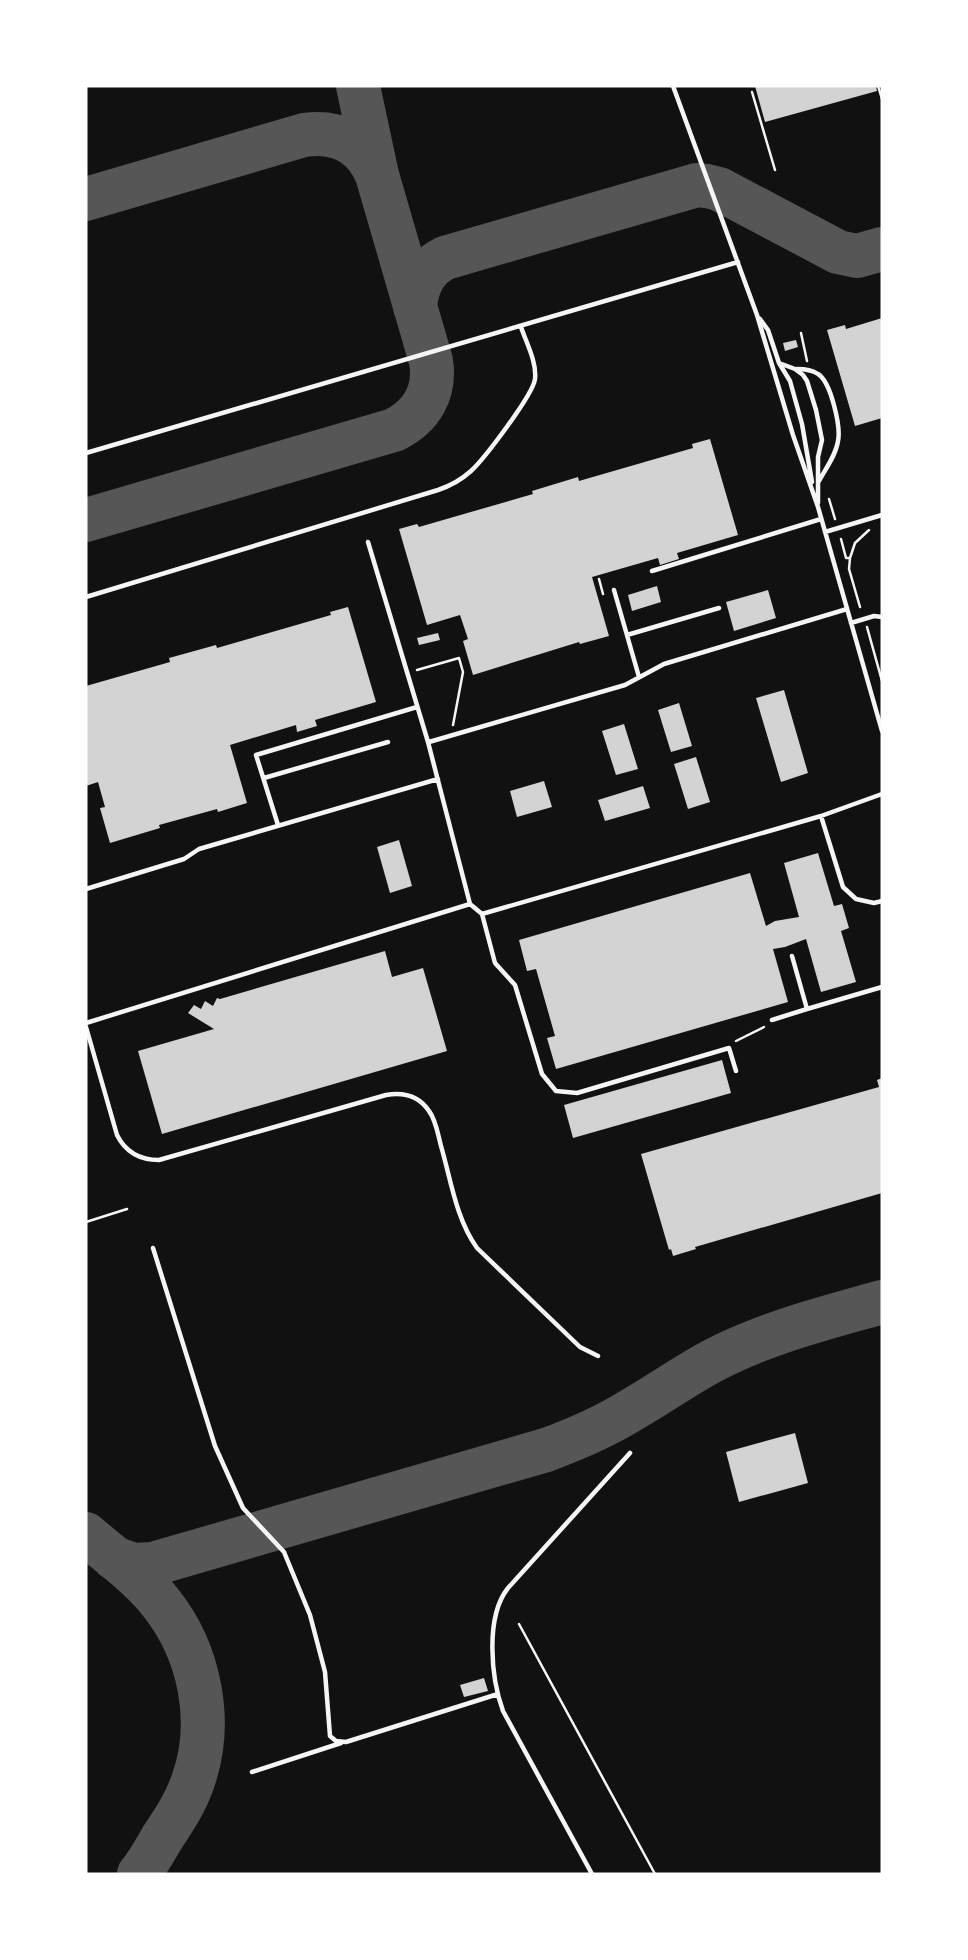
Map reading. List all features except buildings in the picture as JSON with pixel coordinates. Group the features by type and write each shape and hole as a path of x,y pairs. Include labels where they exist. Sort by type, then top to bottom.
{"lane":[{"path":"673,86 757,316 818,507 882,731"},
{"path":"86,453 738,262"},
{"path":"757,316 768,330 779,363 790,381 808,454 813,492"},
{"path":"86,597 438,490 463,477 479,462 526,398 533,384 535,371 521,327"},
{"path":"779,363 819,374 826,383 836,415 839,439 832,459 819,481"},
{"path":"795,369 807,381 822,440 818,457 818,507"},
{"path":"825,532 882,515"},
{"path":"652,571 821,519"},
{"path":"368,542 428,742 470,904 482,914 495,963 514,985 542,1074 556,1091 585,1091 729,1048 736,1071"},
{"path":"614,590 639,677"},
{"path":"626,635 719,608"},
{"path":"428,742 625,685 664,664 847,608"},
{"path":"851,623 874,616 882,617"},
{"path":"874,704 882,702"},
{"path":"278,825 256,754 417,707"},
{"path":"264,778 388,742"},
{"path":"86,889 184,859 199,849 438,779"},
{"path":"482,914 821,816 882,794"},
{"path":"821,816 843,887 856,899 874,903 882,901"},
{"path":"470,904 86,1025 117,1135 127,1149 142,1158 159,1160 386,1095 400,1094 414,1098 423,1104 433,1119 463,1224 472,1242 580,1347 598,1356"},
{"path":"792,956 807,1009"},
{"path":"772,1020 882,987"},
{"path":"153,1248 215,1446 243,1508 284,1552 310,1615 321,1652 329,1734 337,1741 346,1742"},
{"path":"592,1874 503,1711 498,1693 492,1638 499,1601 508,1588 630,1453"},
{"path":"252,1772 498,1693"}],"path":[{"path":"878,86 882,99"},
{"path":"752,92 775,170"},
{"path":"860,607 848,558 855,543 873,528"},
{"path":"867,627 882,681"},
{"path":"407,673 459,658 463,672 451,736"},
{"path":"729,1048 732,1043 772,1023 772,1020"},
{"path":"86,1222 127,1209"},
{"path":"519,1624 655,1874"}],"taxiway":[{"path":"86,520 394,430 412,418 425,402 431,383 431,361 377,175 358,86"},
{"path":"86,199 304,135 316,134 338,137 357,147 377,175"},
{"path":"415,307 423,278 445,258 697,185 719,189 838,252 857,256 882,249"},
{"path":"114,1558 133,1565 153,1564 546,1450 612,1421 736,1349 797,1326 882,1302"},
{"path":"86,1534 135,1576 161,1603 185,1643 200,1688 202,1735 193,1781 179,1811 139,1874"}]}
